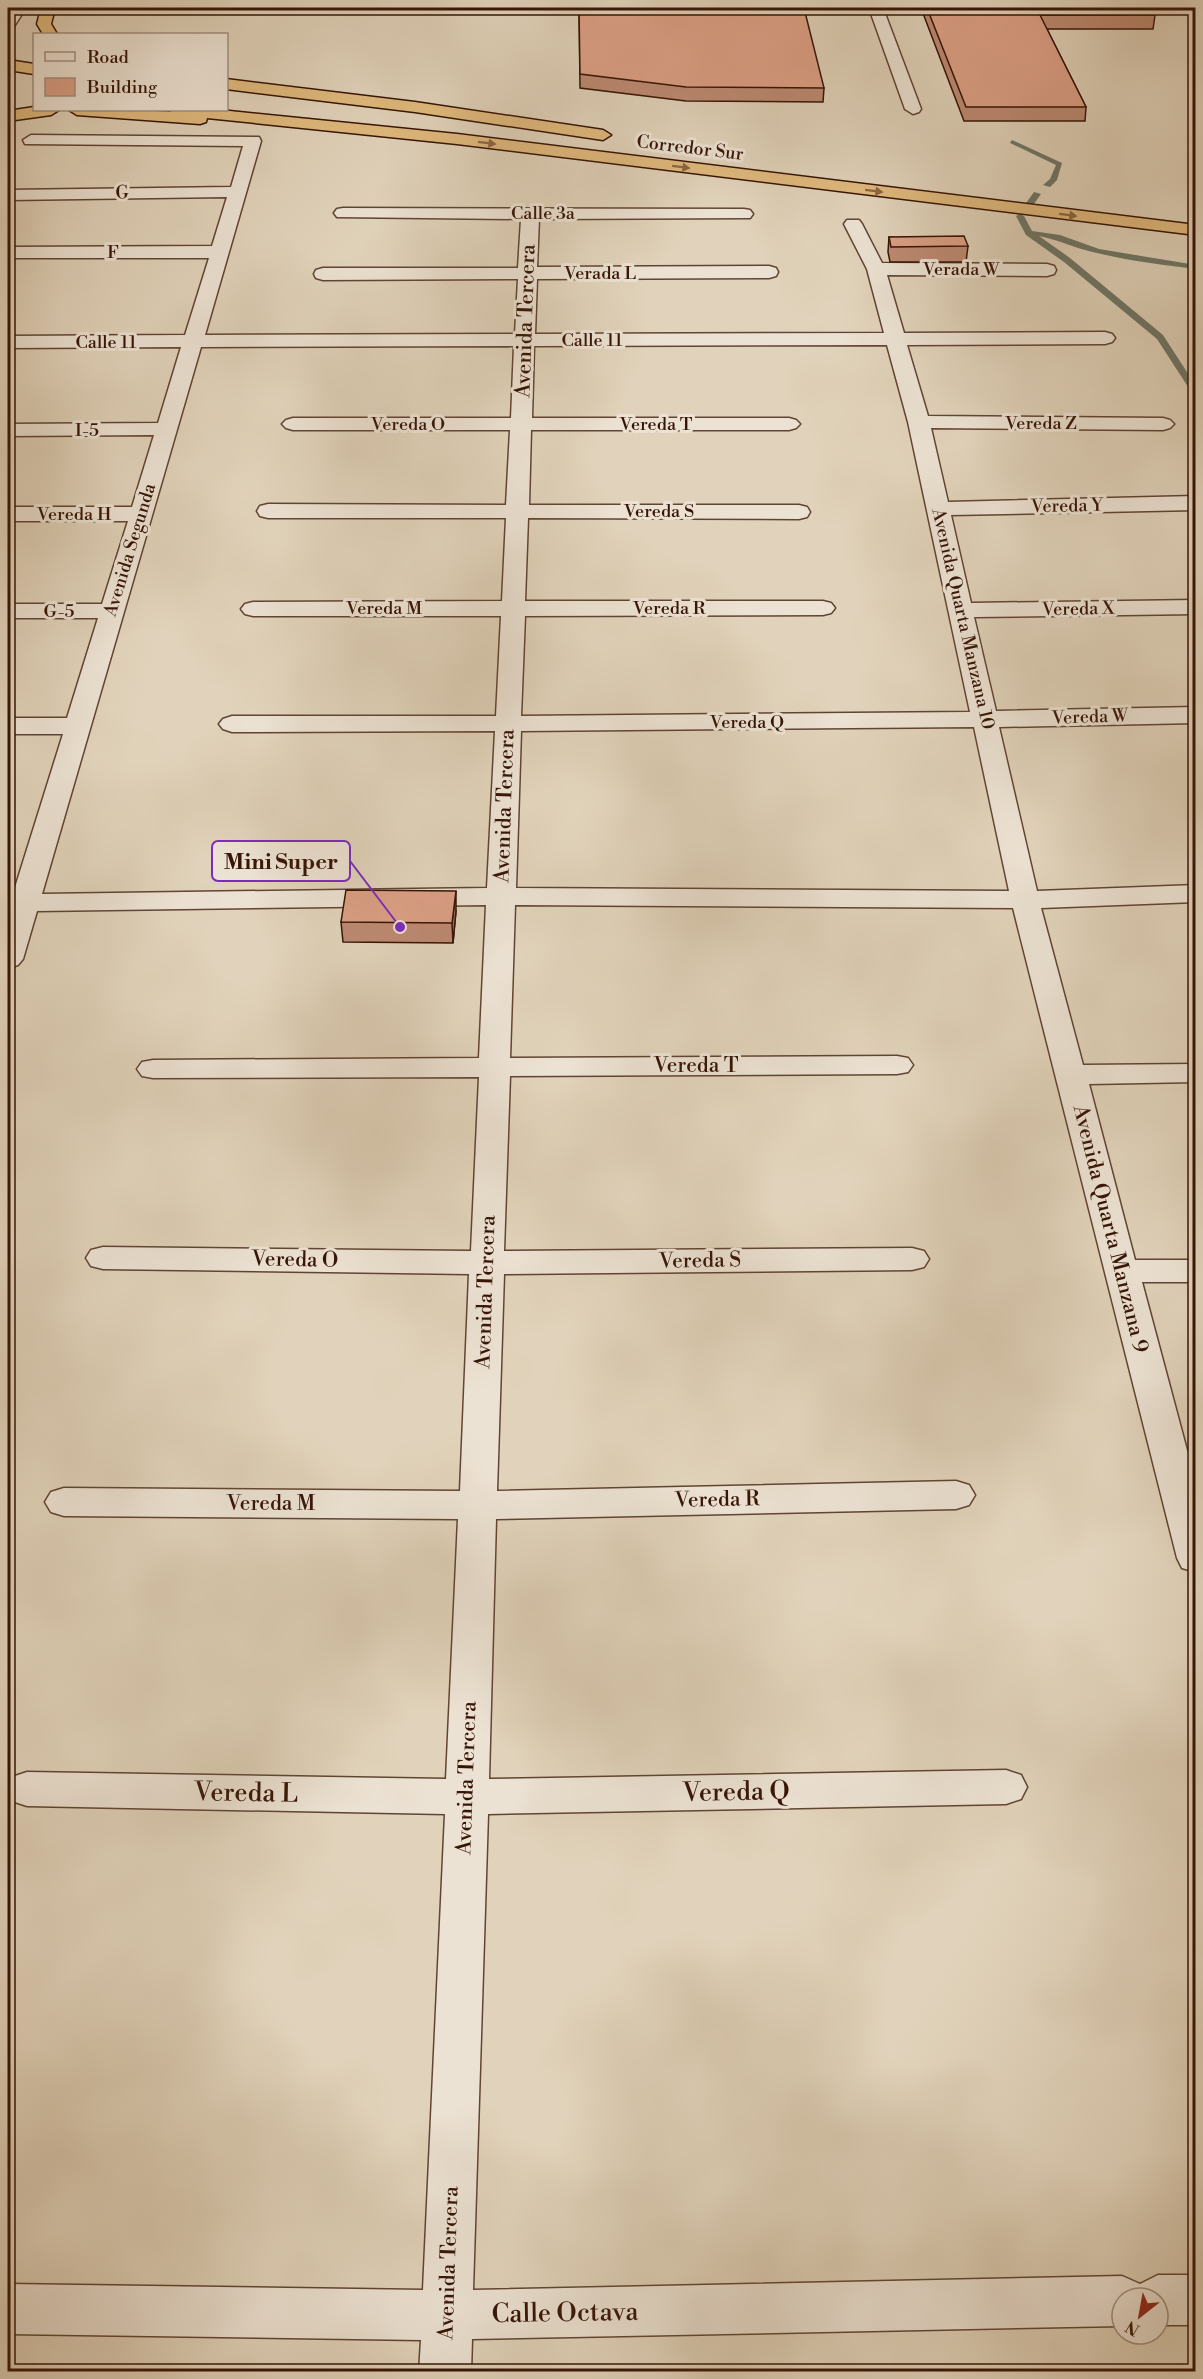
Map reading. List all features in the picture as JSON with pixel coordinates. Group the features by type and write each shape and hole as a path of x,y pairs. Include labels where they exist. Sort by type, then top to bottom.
{"highway":[{"path":"48,8 44,24 49,33"},
{"path":"8,65 33,69"},
{"path":"8,74 33,77"},
{"name":"Corredor Sur","path":"228,84 415,107 622,139 228,94"},
{"path":"8,116 44,111"},
{"path":"90,111 457,139"},
{"name":"Corredor Sur","path":"188,111 457,139 1196,230"}],"street":[{"path":"8,25 19,8"},
{"path":"876,8 913,109"},
{"name":"Avenida Segunda","path":"8,958 16,903 77,726 253,141 31,140"},
{"name":"G","path":"8,195 237,192"},
{"name":"Calle 3a","path":"343,213 744,214"},
{"name":"Avenida Tercera","path":"445,2372 501,896 530,213"},
{"name":"Avenida Quarta Manzana 10","path":"853,224 876,269 919,422 1025,900"},
{"name":"F","path":"8,252 219,252"},
{"name":"Verada W","path":"876,269 1047,270"},
{"name":"Verada L","path":"323,274 769,272"},
{"name":"Calle 11","path":"8,342 1105,338"},
{"name":"Vereda Z","path":"919,422 1163,424"},
{"name":"Vereda O","path":"294,424 522,424"},
{"name":"Vereda T","path":"522,424 789,424"},
{"name":"I-5","path":"8,430 166,429"},
{"name":"Vereda Y","path":"938,509 1196,503"},
{"name":"Vereda S","path":"267,511 799,512"},
{"name":"Vereda H","path":"8,513 140,513"},
{"name":"Vereda X","path":"961,610 1196,607"},
{"name":"Vereda R","path":"515,608 824,608"},
{"name":"Vereda M","path":"253,609 515,608"},
{"name":"G-5","path":"8,611 111,611"},
{"name":"Vereda W","path":"985,720 1196,715"},
{"name":"Vereda Q","path":"232,724 985,720"},
{"path":"8,726 77,726"},
{"path":"16,903 501,896 1025,900 1196,893"},
{"name":"Avenida Quarta Manzana 9","path":"1025,900 1120,1271 1186,1493 1196,1558"},
{"name":"Vereda T","path":"495,1067 897,1065"},
{"path":"153,1069 495,1067"},
{"path":"1071,1075 1196,1073"},
{"name":"Vereda O","path":"103,1258 487,1263"},
{"name":"Vereda S","path":"487,1263 912,1259"},
{"path":"1120,1271 1196,1271"},
{"name":"Vereda R","path":"478,1505 956,1495"},
{"name":"Vereda M","path":"64,1502 478,1505"},
{"name":"Vereda Q","path":"466,1797 1006,1787"},
{"name":"Vereda L","path":"27,1789 466,1797"},
{"path":"1170,2300 1196,2300"},
{"name":"Calle Octava","path":"8,2309 447,2315 1110,2301"}],"building":[{"path":"579,8 804,8 824,88 686,87 580,74"},
{"path":"927,8 1150,8 1155,15 1040,15 1086,107 966,107"},
{"path":"964,236 968,246 891,247 889,237"},
{"path":"346,890 456,891 452,923 341,922"}],"waterway":[{"path":"1012,142 1060,164 1053,180 1047,185"},
{"path":"1028,206 1037,194"},
{"path":"1020,216 1029,233 1067,260 1160,337 1196,393"},
{"path":"1031,233 1057,237 1097,251 1196,267"}],"place":[{"name":"Mini Super","path":"400,927"}]}
